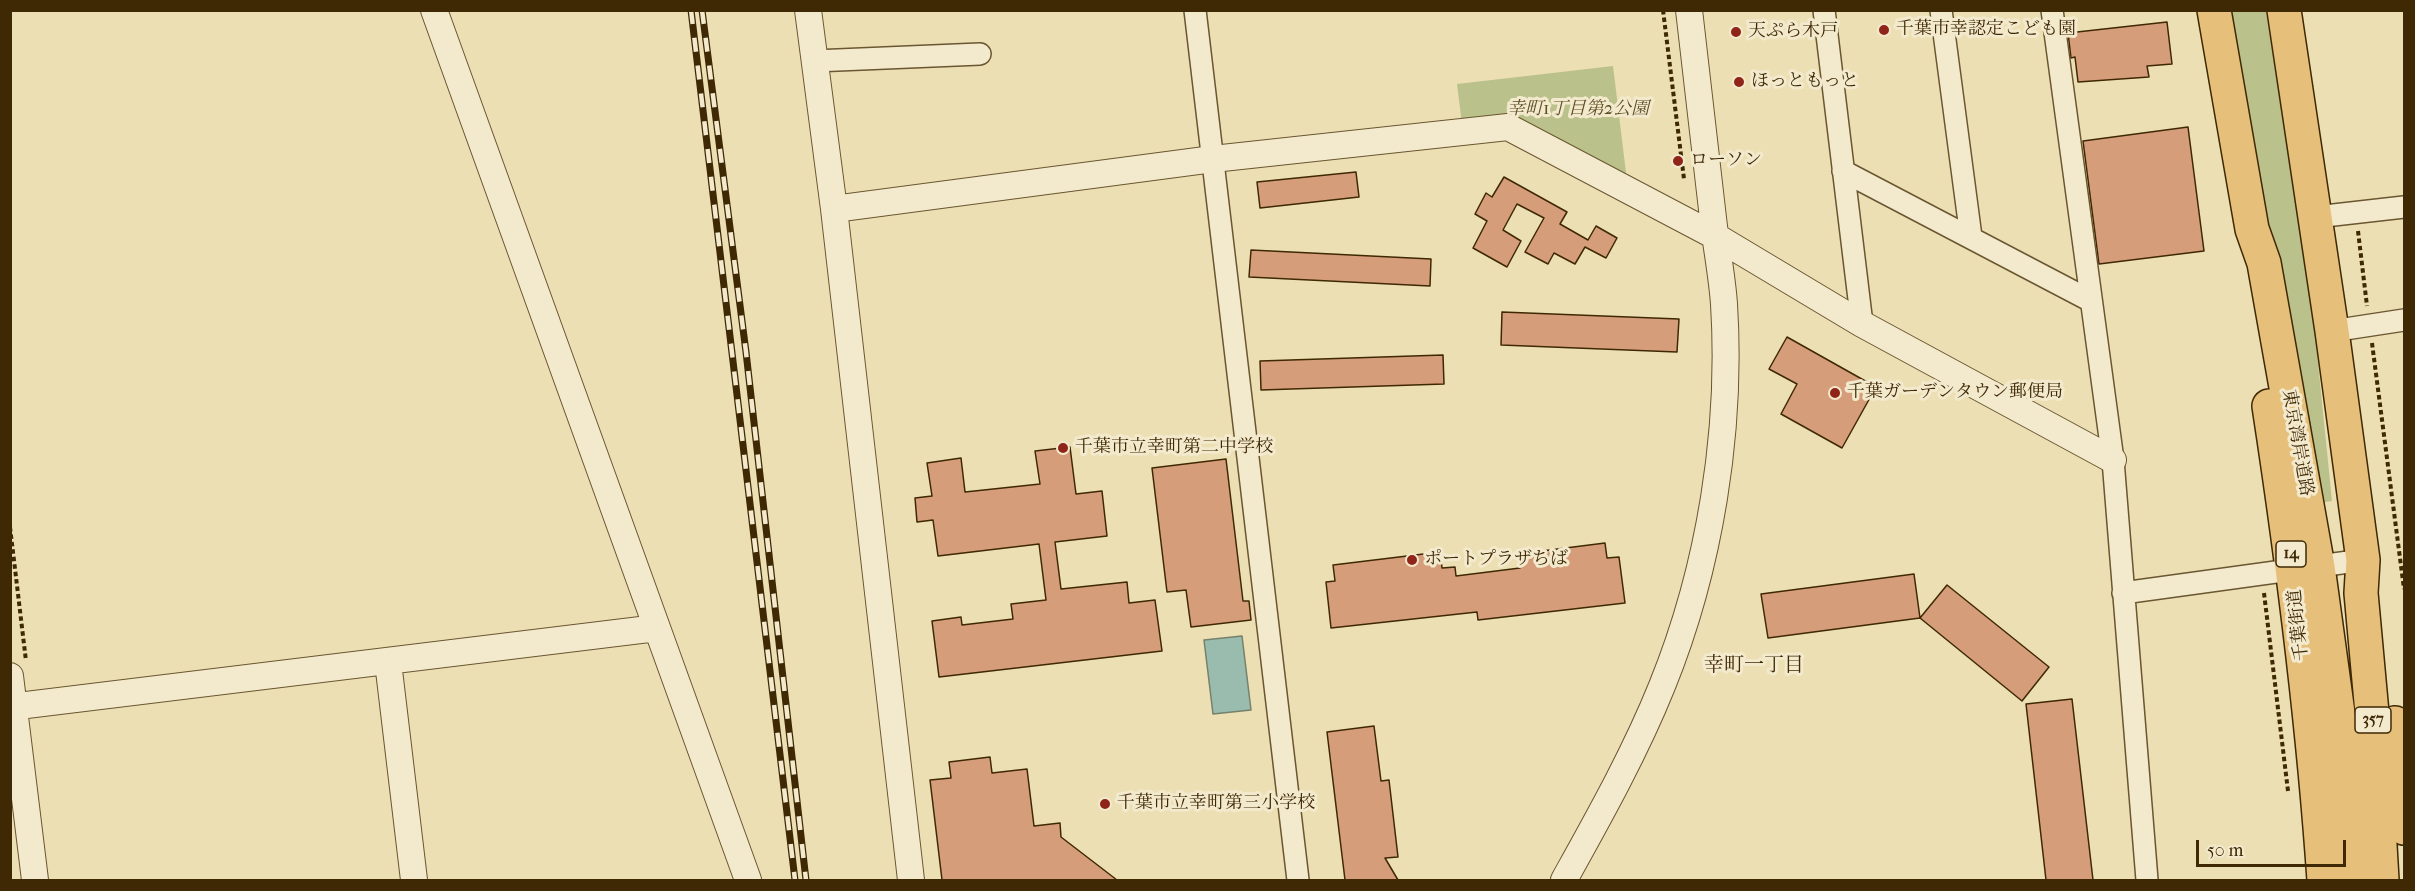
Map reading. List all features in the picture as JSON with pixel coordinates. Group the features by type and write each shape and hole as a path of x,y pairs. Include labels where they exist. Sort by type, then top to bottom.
{"highway":[{"name":"千葉街道","path":"2214,10 2252,229 2248,267 2306,568 2324,880"},
{"path":"2284,10 2316,217 2363,560 2377,591 2383,631 2404,828"},
{"name":"357","path":"2363,560 2361,592 2373,724 2382,880"},
{"name":"357","path":"2306,568 2344,758 2355,880"}],"street":[{"path":"434,10 748,880"},
{"path":"808,10 834,209 910,880"},
{"path":"1195,10 1298,880"},
{"path":"1564,880 1630,754 1662,685 1689,605 1709,529 1724,403 1724,303 1689,10"},
{"path":"1824,10 1862,324"},
{"path":"1941,10 1971,237"},
{"path":"2052,10 2113,460 2147,880"},
{"path":"814,61 980,54"},
{"path":"834,209 1213,159 1508,127 1715,236 1862,324 2113,460"},
{"path":"1844,171 2091,301"},
{"path":"2316,217 2404,207"},
{"path":"2332,331 2404,320"},
{"path":"2123,593 2363,560"},
{"path":"12,707 657,628"},
{"path":"388,662 414,880"},
{"path":"19,669 12,707 35,880"}],"path":[{"path":"1663,10 1684,183"},
{"path":"2357,224 2367,306"},
{"path":"2371,333 2404,589"},
{"path":"10,527 19,669"},
{"path":"2264,592 2289,800"}],"green space":[{"path":"2232,11 2266,11 2312,304 2332,501 2319,503 2256,169"},
{"name":"幸町1丁目第2公園","path":"1613,66 1627,181 1462,124 1457,84"}],"shaded area":[{"path":"1242,636 1251,710 1213,714 1204,640"}],"building":[{"path":"2167,22 2172,64 2147,66 2149,77 2078,82 2075,57 2071,58 2068,33"},
{"path":"2188,127 2204,251 2099,264 2083,141"},
{"path":"1356,172 1359,197 1260,208 1257,182"},
{"path":"1504,177 1567,212 1560,224 1588,240 1596,226 1617,238 1606,258 1585,247 1575,264 1554,253 1548,264 1525,252 1544,218 1517,204 1503,230 1521,241 1507,267 1473,248 1487,221 1475,214 1486,193 1492,197"},
{"path":"1251,250 1431,259 1430,286 1249,277"},
{"path":"1502,312 1679,319 1677,352 1501,345"},
{"path":"1787,337 1876,387 1842,448 1781,414 1797,384 1769,369"},
{"path":"1443,355 1444,384 1261,390 1260,361"},
{"path":"1070,447 1076,494 1102,491 1107,536 1055,542 1061,589 1127,582 1129,603 1155,600 1162,651 939,677 932,621 961,617 962,625 1013,619 1011,604 1046,600 1039,544 938,556 933,520 917,522 915,498 932,496 927,463 961,458 965,492 1040,484 1035,451"},
{"path":"1226,459 1243,601 1249,601 1251,620 1191,627 1186,590 1167,592 1152,468"},
{"path":"1605,543 1607,558 1619,557 1625,603 1478,620 1477,612 1331,628 1326,582 1335,581 1333,565 1440,552 1442,568 1455,567 1456,576 1520,568 1518,554"},
{"path":"1914,574 1920,618 1768,638 1761,594"},
{"path":"1947,585 2049,667 2022,701 1920,618"},
{"path":"2072,699 2093,880 2046,880 2026,704"},
{"path":"1374,726 1381,781 1389,780 1398,857 1385,858 1398,880 1345,880 1327,732"},
{"path":"990,757 992,773 1027,769 1034,826 1060,823 1061,837 1117,880 942,880 930,780 951,778 949,762"}],"railway":[{"path":"691,10 795,880"},
{"path":"702,10 746,352 806,880"}],"place":[{"name":"千葉市幸認定こども園","path":"1884,30"},
{"name":"天ぷら木戸","path":"1736,32"},
{"name":"ほっともっと","path":"1739,82"},
{"name":"ローソン","path":"1678,161"},
{"name":"千葉ガーデンタウン郵便局","path":"1835,393"},
{"name":"千葉市立幸町第二中学校","path":"1063,448"},
{"name":"ポートプラザちば","path":"1412,560"},
{"name":"千葉市立幸町第三小学校","path":"1105,804"}],"district":[{"name":"幸町一丁目","path":"1754,666"}]}
